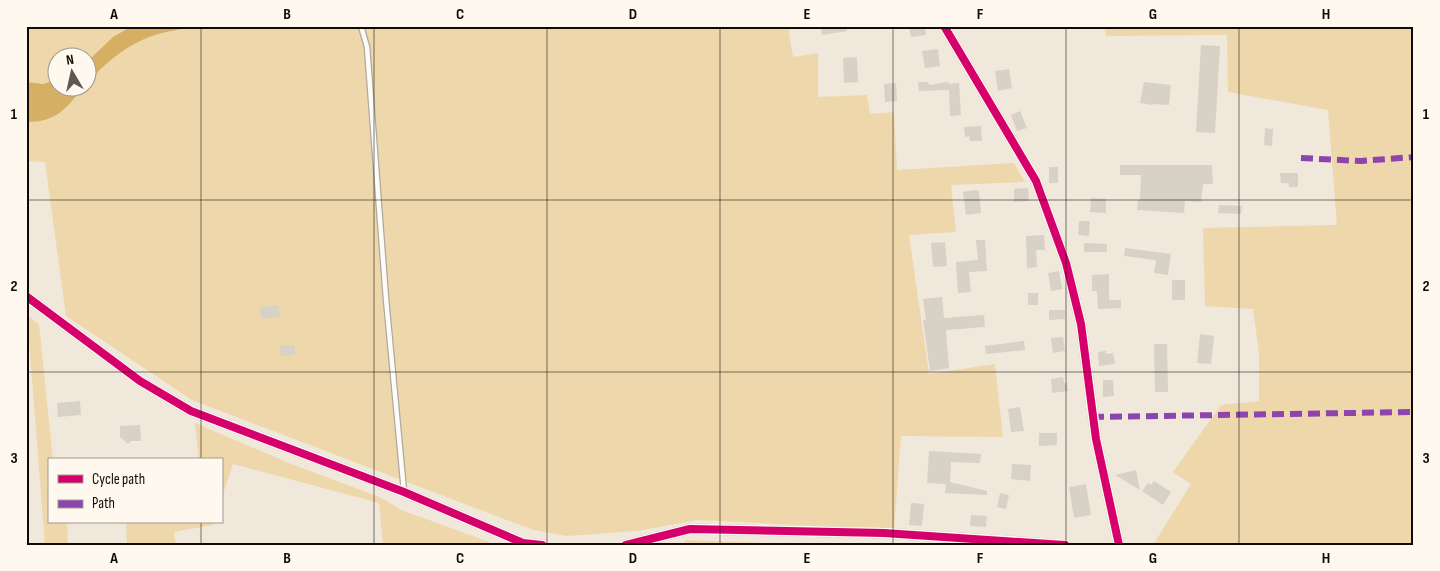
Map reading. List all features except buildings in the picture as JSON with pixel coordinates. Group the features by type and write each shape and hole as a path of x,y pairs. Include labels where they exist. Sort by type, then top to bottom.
{"street":[{"path":"944,26 1036,181 1066,263 1081,324 1096,439 1119,545"},
{"path":"26,296 140,381 190,411 404,492 522,543 542,545"},
{"path":"626,545 690,529 884,533 1065,545"}],"lane":[{"path":"361,26 367,47 386,299 404,492"}],"shaded area":[{"path":"26,26 788,26 793,57 818,53 818,97 867,95 870,114 894,112 897,170 1014,163 1025,182 951,185 956,232 909,235 929,374 995,364 1003,437 901,436 894,530 698,520 637,531 567,536 534,530 192,400 66,316 45,162 26,161"},
{"path":"132,26 199,26 161,33 140,41 115,56 98,72 98,51 113,37"},
{"path":"1105,26 1414,26 1414,545 1153,545 1191,484 1173,472 1221,405 1259,401 1259,353 1253,309 1205,306 1203,228 1337,225 1328,110 1228,92 1227,35 1106,36"},
{"path":"26,82 43,84 48,83 48,98 74,98 53,117 26,122"},
{"path":"27,315 39,324 53,458 48,458 48,524 67,524 68,545 45,545"},
{"path":"195,423 294,465 382,498 399,509 497,545 383,545 379,503 233,464 222,497 222,458 199,458"},
{"path":"126,524 213,524 174,532 176,545 127,545"},
{"path":"686,540 812,545 683,545"}],"marked path":[{"path":"1301,158 1361,161 1414,157"},
{"path":"1092,417 1414,412"}],"cycle path":[{"path":"944,26 1036,181 1066,263 1081,324 1096,439 1119,545"},
{"path":"26,296 140,381 191,411 404,492 523,543 542,545"},
{"path":"626,545 690,529 884,533 1065,545"}]}
